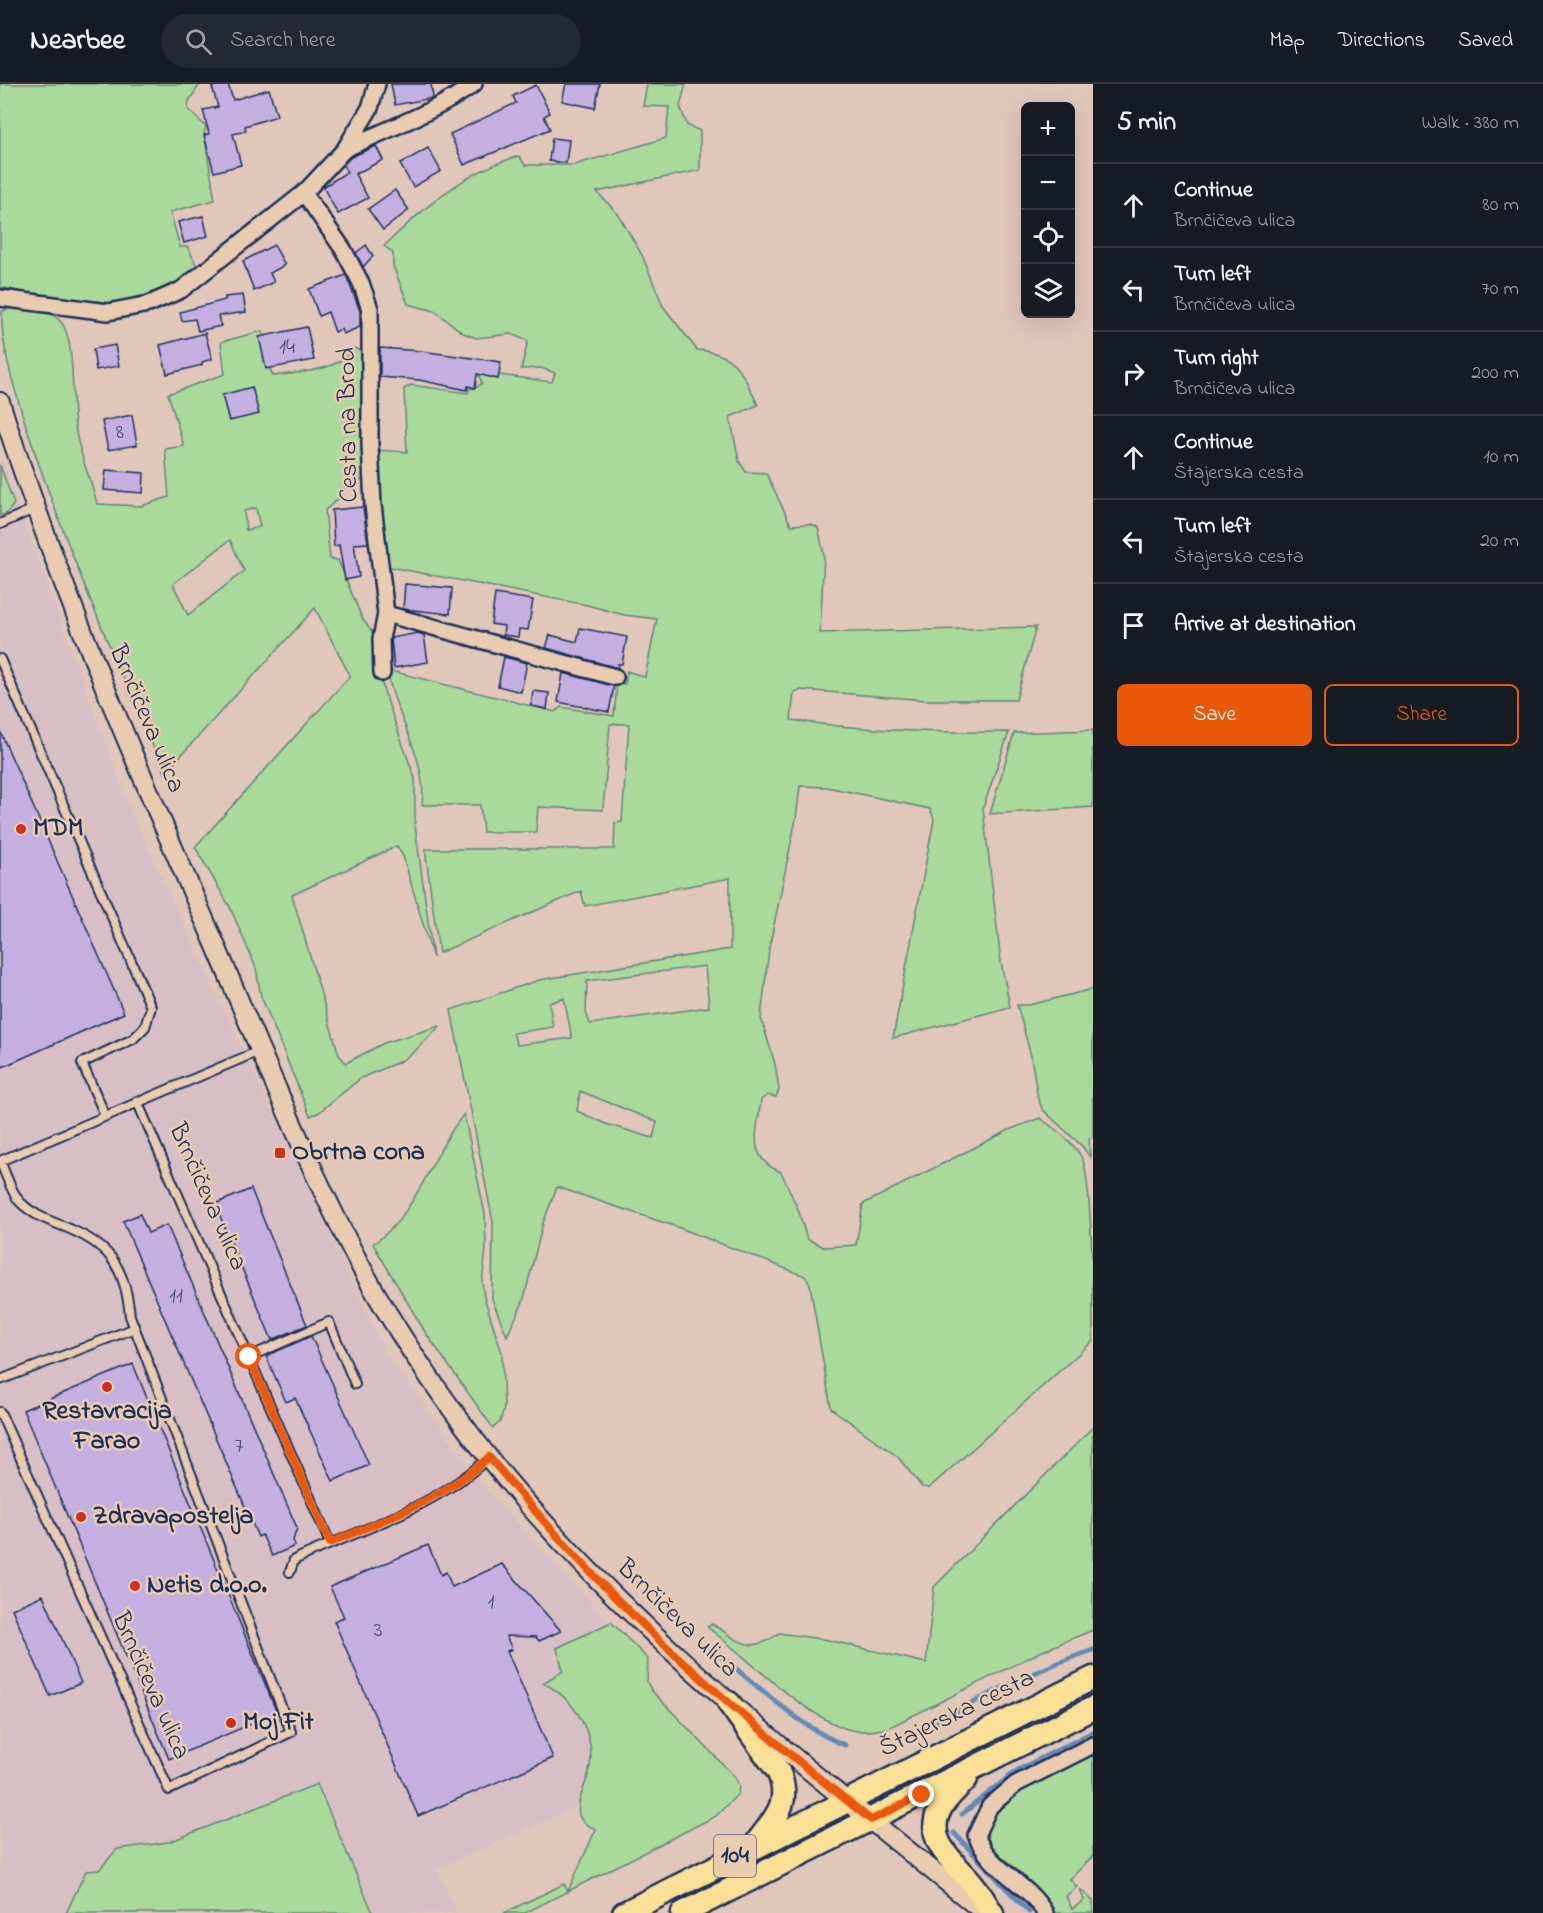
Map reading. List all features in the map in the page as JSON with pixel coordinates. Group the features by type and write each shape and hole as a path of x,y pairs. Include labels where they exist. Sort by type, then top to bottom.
{"main road":[{"name":"Štajerska cesta","path":"624,1913 1093,1678"},
{"path":"729,1703 783,1781 785,1795 780,1810 753,1847"},
{"name":"104","path":"683,1913 1093,1708"},
{"path":"977,1768 944,1803 937,1817 936,1830 941,1848 974,1884 992,1913"}],"street":[{"path":"0,298 108,312 149,304 181,290 304,193 345,149 369,108 377,84"},
{"path":"345,149 384,130 419,118 474,84"},
{"name":"Cesta na Brod","path":"304,193 343,249 361,283 370,309 370,445 386,614 381,639 382,673"},
{"name":"Brnčičeva ulica","path":"0,402 34,509 152,800 261,1050 361,1267 425,1369 489,1457 605,1587 729,1703 846,1800"},
{"path":"386,614 615,677"},
{"path":"1045,1913 1039,1903 1006,1876 981,1850 976,1835 990,1806 1016,1784 1093,1745"},
{"path":"846,1800 985,1913"}],"lane":[{"path":"0,524 34,509"},
{"path":"0,659 151,1007 145,1027 133,1039 82,1064 105,1114"},
{"name":"Brnčičeva ulica","path":"0,1412 169,1790 291,1732 130,1316 126,1290 114,1259 85,1234 35,1215 18,1201 0,1161 105,1114 261,1050"},
{"name":"Brnčičeva ulica","path":"137,1101 330,1543"},
{"path":"249,1357 329,1322 355,1384"},
{"path":"0,1380 135,1328"},
{"path":"290,1572 294,1560 431,1499 475,1470 489,1457"}],"shaded area":[{"path":"0,457 131,812 384,1350 491,1495 612,1625 554,1655 618,1788 437,1869 457,1913 373,1913 317,1784 169,1842 117,1849 99,1870 85,1871 66,1913 0,1913"}],"green space":[{"path":"0,84 200,84 189,101 188,109 206,127 204,133 215,200 170,212 180,247 188,247 198,269 174,285 150,296 126,302 103,304 79,302 0,287"},
{"path":"647,84 686,84 680,106 687,125 700,131 700,170 597,192 618,214 642,255 663,306 697,350 721,355 730,360 747,383 758,405 730,417 739,461 746,472 766,473 791,525 810,524 818,527 824,555 820,633 1036,627 1016,700 926,700 802,690 794,692 791,720 845,727 1009,732 983,808 1001,962 1010,1007 893,1038 934,819 930,809 827,787 800,786 796,819 769,949 761,1018 775,1064 779,1090 776,1097 768,1095 761,1100 756,1143 763,1159 781,1172 798,1209 807,1239 824,1247 856,1245 863,1204 1011,1129 1040,1118 1075,1148 1083,1160 1086,1176 1092,1248 1093,1341 929,1488 922,1487 898,1457 831,1408 810,1285 805,1276 680,1228 557,1187 543,1223 523,1302 507,1336 492,1299 493,1222 451,1010 539,980 730,949 730,878 585,906 581,891 439,953 425,849 614,849 615,823 622,822 629,724 610,724 603,810 538,807 536,832 483,832 480,805 422,805 423,788 420,770 387,670 555,712 561,707 614,716 617,683 625,684 627,671 645,677 657,619 624,615 587,605 385,566 374,450 407,452 404,389 411,385 468,393 469,389 476,388 482,383 477,372 552,382 555,373 541,368 521,369 528,341 511,334 476,338 463,333 435,311 408,304 393,266 393,253 384,246 446,192 480,171 499,163 519,156 525,165 574,165 666,138 669,107 643,106","holes":["705,966 709,1007 590,1024 586,1012 587,981","564,998 572,1038 517,1045 513,1033 553,1027 549,1003","580,1091 657,1122 653,1138 606,1124 577,1111"]},
{"path":"17,307 46,312 56,317 65,329 71,355 77,435 97,504 141,506 169,497 165,449 184,446 168,394 225,374 221,342 262,331 267,362 273,376 317,370 338,362 354,348 366,353 367,480 347,482 342,496 325,510 330,559 338,560 362,618 376,638 378,670 415,779 415,825 433,958 403,856 397,846 292,895 339,1055 346,1063 384,1043 440,1026 415,1051 401,1061 361,1078 318,1113 310,1116 261,996 256,968 230,907 195,847 350,676 315,608 165,773 91,601 41,470 10,369 3,339 2,311","holes":["256,508 260,527 246,530 244,511","230,540 244,571 188,615 173,584"]},
{"path":"0,465 14,504 7,513 0,516"},
{"path":"1093,730 1093,807 990,814 1014,733"},
{"path":"1093,989 1093,1137 1089,1138 1090,1157 1082,1146 1043,1110 1038,1099 1031,1056 1017,1005 1029,1005"},
{"path":"464,1114 485,1214 486,1249 482,1282 484,1297 502,1353 504,1409 500,1422 493,1428 425,1332 373,1244 402,1217 452,1130"},
{"path":"1093,1427 1093,1630 1040,1652 888,1728 862,1731 847,1729 810,1710 707,1627 712,1624 745,1644 760,1644 779,1633 828,1640 926,1663 934,1587"},
{"path":"611,1622 648,1659 647,1682 652,1691 734,1776 739,1786 738,1794 716,1816 525,1913 504,1913 564,1884 568,1891 596,1829 582,1821 578,1810 591,1761 587,1734 575,1709 555,1690 543,1683 563,1671 557,1648"},
{"path":"1093,1753 1093,1856 1070,1879 1077,1887 1066,1896 1072,1909 1084,1900 1080,1889 1093,1901 1093,1913 1055,1913 1000,1860 993,1851 988,1834 992,1818 1004,1803 1041,1778"},
{"path":"317,1784 373,1913 66,1913 86,1871 99,1870 117,1849 169,1842"}],"building":[{"path":"228,84 233,100 269,89 277,116 245,126 246,131 233,134 241,165 214,172 204,135 209,134 203,110 218,107 212,87"},
{"path":"391,84 431,84 433,98 395,105"},
{"path":"566,84 600,84 595,108 562,101"},
{"path":"536,85 550,113 544,116 550,129 464,165 450,134 516,103 513,96"},
{"path":"552,138 569,140 566,163 549,161"},
{"path":"376,146 383,160 355,174 368,198 338,214 323,187 347,172 343,165 351,157"},
{"path":"428,148 441,171 413,187 400,164"},
{"path":"395,190 409,210 383,230 368,209"},
{"path":"203,216 208,236 184,243 178,222"},
{"path":"274,245 285,265 270,273 274,282 254,291 243,261"},
{"path":"366,245 373,256 363,267 356,253"},
{"path":"346,275 360,311 360,327 343,334 341,329 335,332 328,312 319,316 309,289"},
{"path":"243,295 246,312 218,316 221,326 198,331 195,319 182,321 180,312 225,300 225,297"},
{"path":"307,327 314,360 266,369 259,337"},
{"path":"205,333 212,359 202,362 202,365 167,374 160,345"},
{"path":"115,345 119,366 96,370 93,349"},
{"path":"380,348 501,362 498,379 477,374 475,388 468,386 467,390 419,380 380,377"},
{"path":"252,387 259,414 229,421 222,395"},
{"path":"132,415 137,445 108,450 102,421"},
{"path":"106,470 144,473 143,493 104,490"},
{"path":"363,507 368,543 354,544 359,577 345,580 339,545 334,546 332,510"},
{"path":"405,584 452,588 450,614 403,609"},
{"path":"495,594 533,600 528,630 519,629 518,637 503,635 504,626 491,624"},
{"path":"580,628 627,637 622,664 618,664 618,668 546,648 550,635 577,642"},
{"path":"418,633 424,635 428,662 394,668 391,638"},
{"path":"504,657 527,663 521,692 498,686"},
{"path":"563,673 614,686 609,712 558,702"},
{"path":"533,691 549,693 547,709 531,706"},
{"name":"MDM","path":"0,731 124,1013 0,1068"},
{"path":"251,1189 307,1325 272,1340 215,1204"},
{"path":"140,1214 148,1233 167,1225 297,1528 293,1540 295,1546 272,1556 262,1535 258,1537 123,1221"},
{"path":"311,1336 369,1465 333,1481 295,1398 286,1402 266,1356"},
{"path":"133,1364 277,1713 169,1759 23,1410"},
{"path":"428,1545 441,1575 446,1572 452,1587 502,1564 561,1631 539,1641 536,1637 506,1636 512,1649 507,1651 553,1758 418,1816 334,1621 344,1617 330,1587"},
{"path":"43,1595 81,1683 50,1696 12,1609"}],"waterway":[{"path":"710,1647 793,1715 845,1745"},
{"path":"912,1735 1023,1678 1093,1650"},
{"path":"962,1814 1018,1770 1093,1732"},
{"path":"954,1833 1029,1912"}],"place":[{"name":"MDM","path":"21,829"},
{"name":"Obrtna cona","path":"280,1153"},
{"name":"Restavracija Farao","path":"107,1387"},
{"name":"Zdravapostelja","path":"81,1517"},
{"name":"Netis d.o.o.","path":"135,1586"},
{"name":"Moj Fit","path":"231,1723"}],"route":[{"path":"249,1357 330,1543 431,1499 475,1470 489,1457 605,1587 669,1648 729,1703 871,1820 922,1795"}]}
